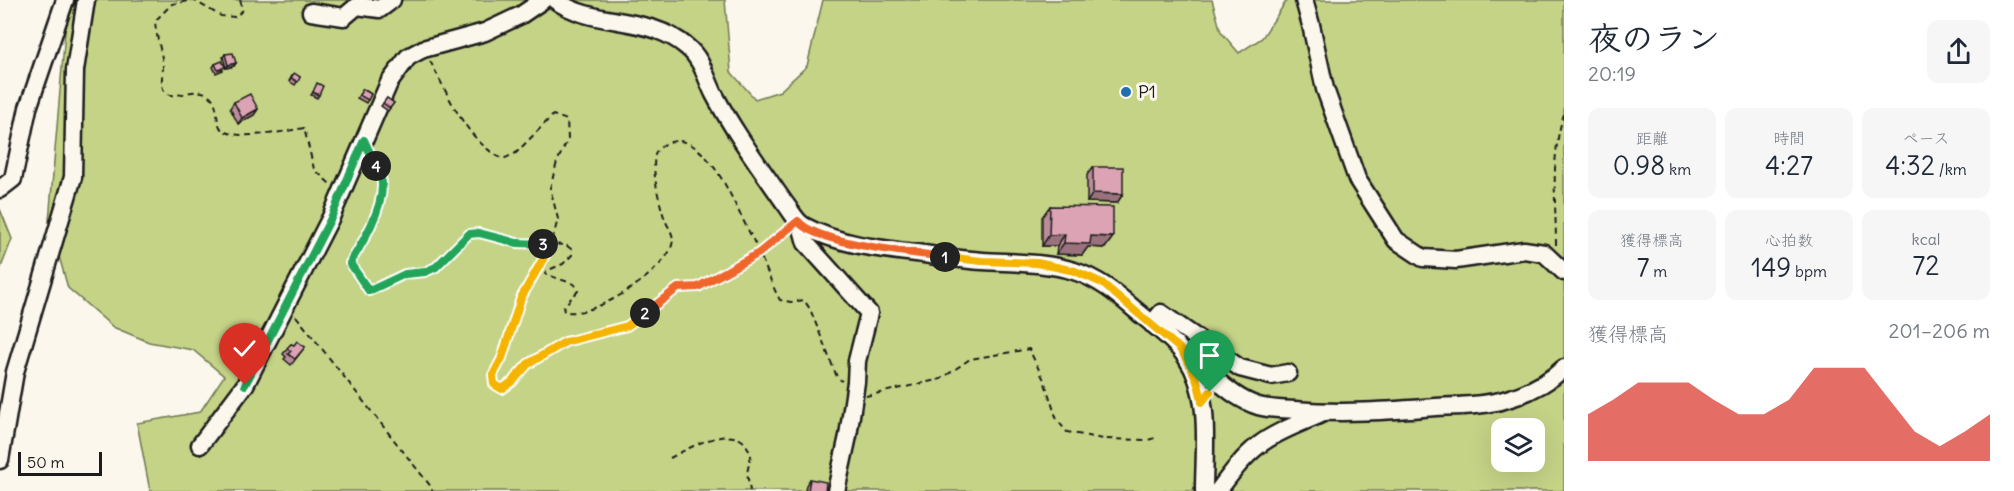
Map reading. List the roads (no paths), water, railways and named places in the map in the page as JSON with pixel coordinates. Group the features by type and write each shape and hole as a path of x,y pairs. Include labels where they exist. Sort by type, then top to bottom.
{"street":[{"path":"0,189 13,179 28,108 65,0"},
{"path":"0,460 7,371 74,177 75,70 86,0"},
{"path":"311,12 344,16 357,6 380,9 392,0"},
{"path":"200,445 245,385 331,218 389,83 408,57 423,49 485,32 521,15 543,0"},
{"path":"555,0 566,8 582,13 662,30 688,47 700,62 728,118 800,223 806,243 869,313 857,361 848,436 836,491"},
{"path":"1304,0 1325,89 1350,161 1357,179 1396,240 1423,258 1456,260 1524,250 1544,253 1560,268"},
{"path":"800,223 820,234 867,247 982,261 1037,263 1075,271 1102,283 1179,348 1187,358 1199,382 1204,421 1204,491"},
{"path":"1152,324 1161,313 1240,368 1271,376 1288,373"},
{"path":"1187,358 1242,400 1260,407 1324,412 1375,412 1473,405 1503,400 1533,389 1564,368"},
{"path":"1202,402 1210,392 1227,390"},
{"path":"1218,491 1260,444 1324,412"},
{"path":"1204,464 1221,475 1234,471"}],"place":[{"name":"P1","path":"1126,92"}]}
